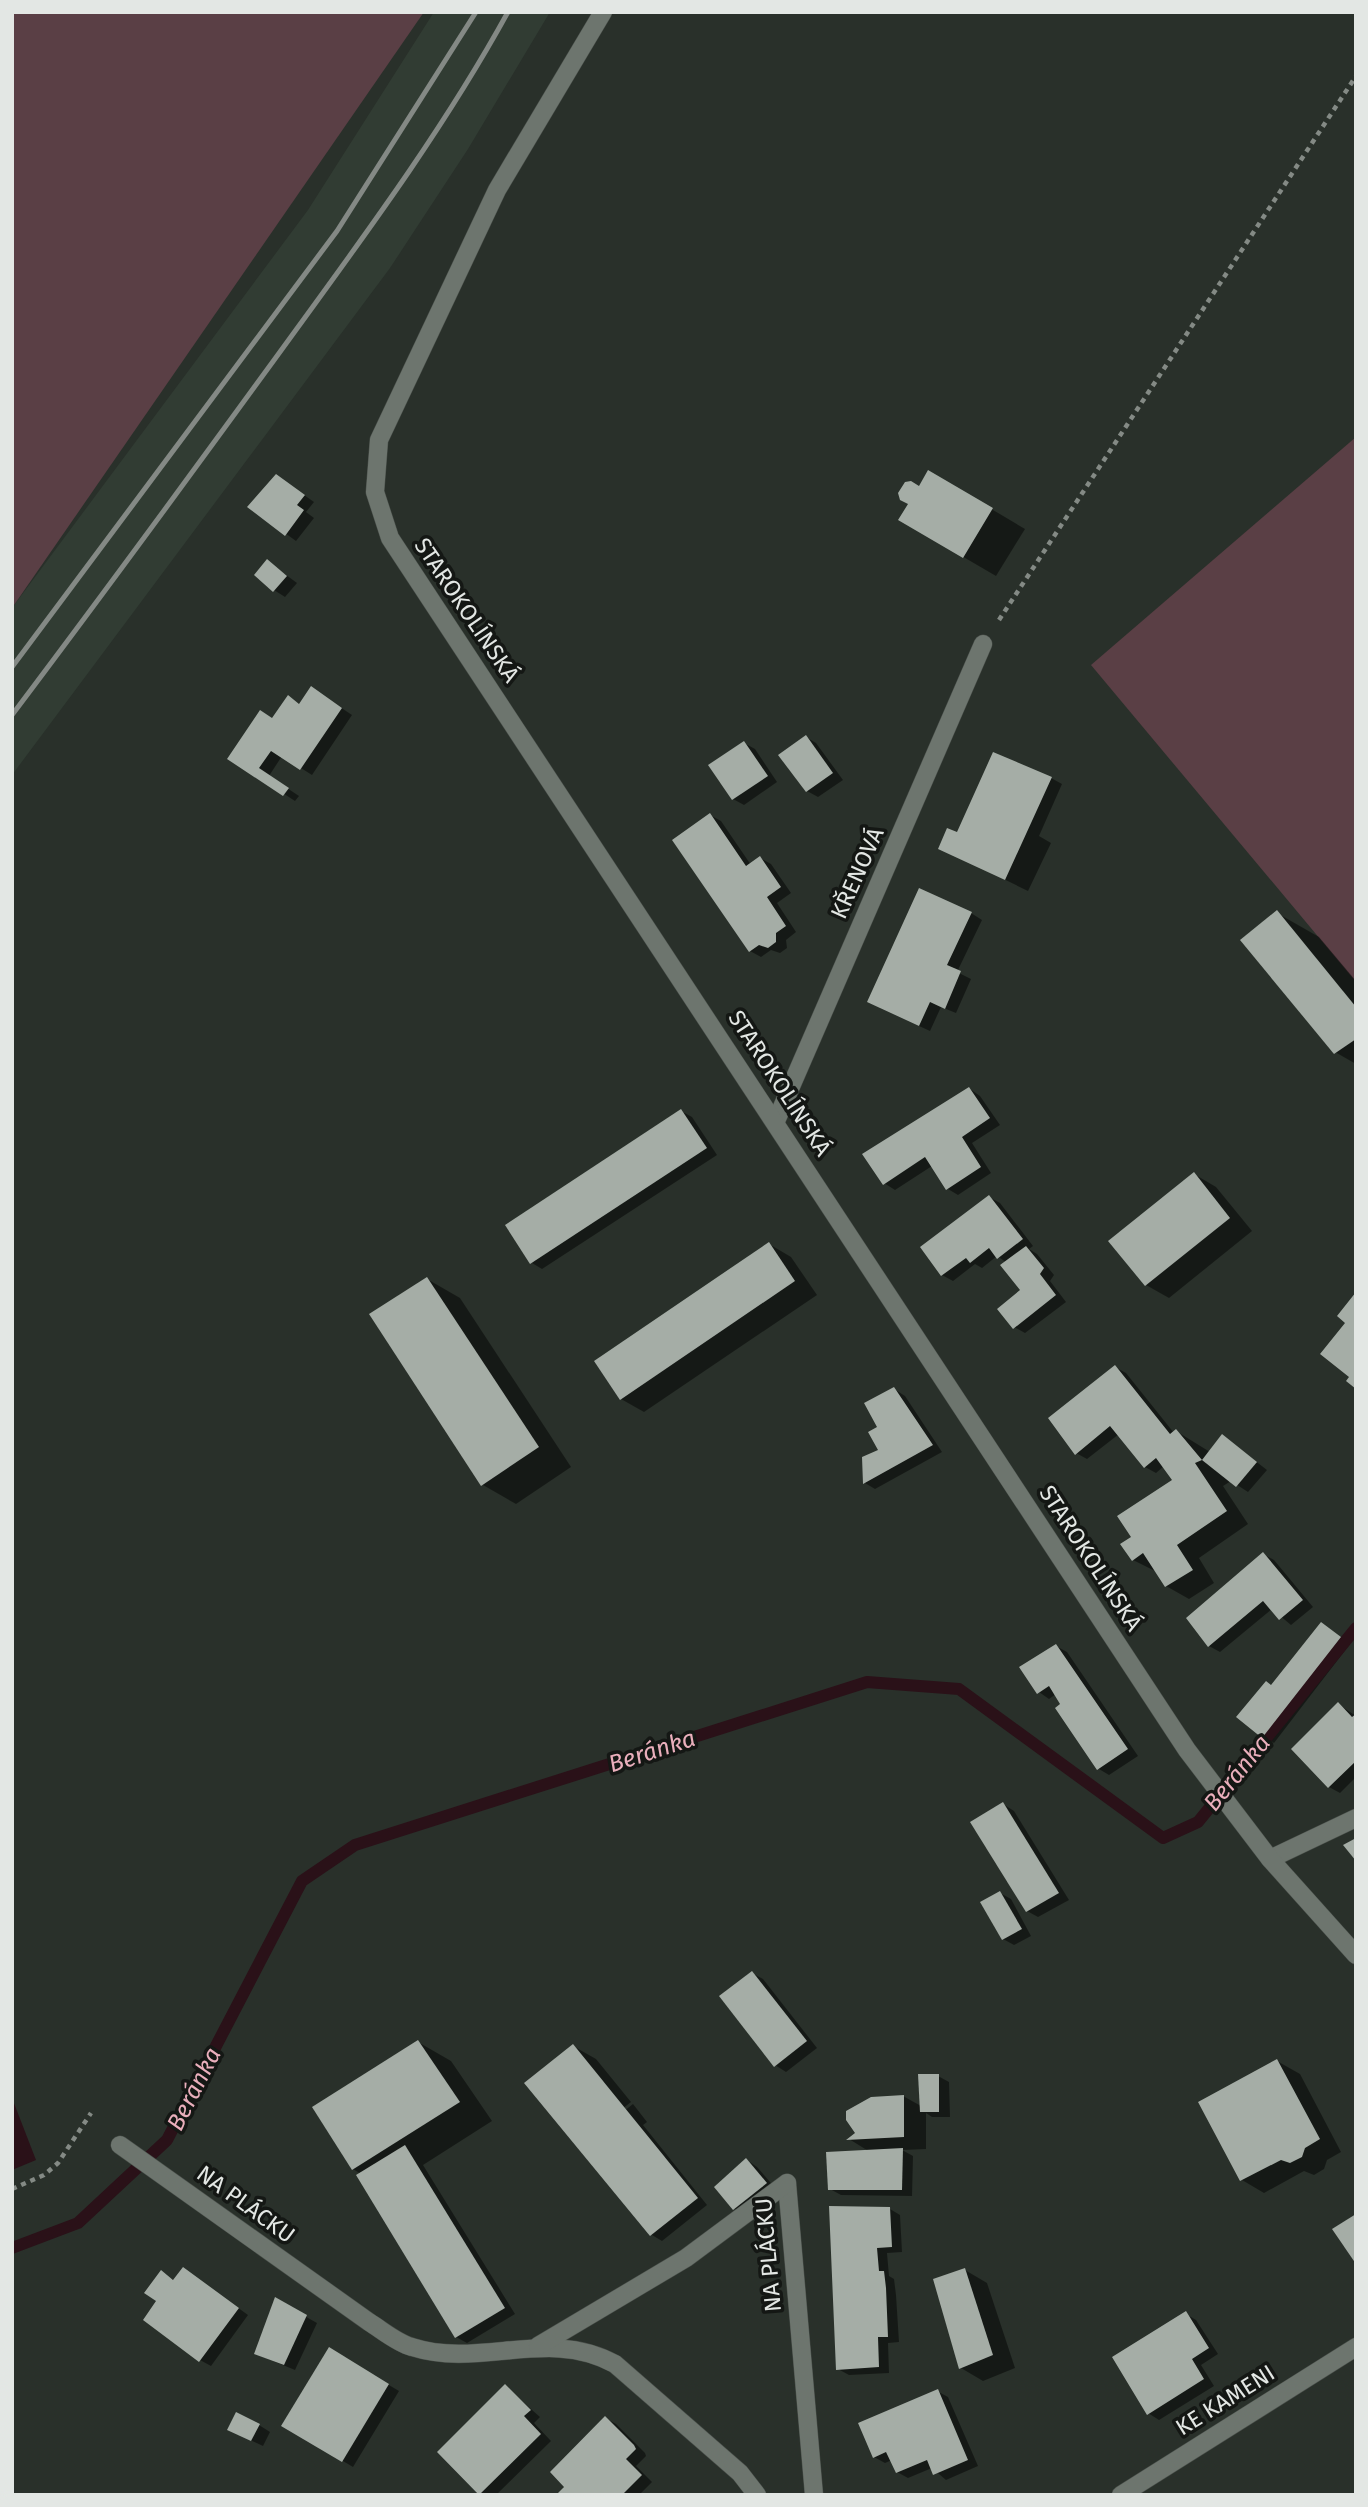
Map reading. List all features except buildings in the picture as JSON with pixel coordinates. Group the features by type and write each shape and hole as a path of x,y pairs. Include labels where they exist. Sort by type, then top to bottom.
{"street":[{"name":"STAROKOLÍNSKÁ","path":"603,12 497,190 379,440 375,492 390,538 1203,1770 1270,1859 1356,1955"},
{"name":"KŘENOVÁ","path":"776,1121 983,644"},
{"path":"1270,1859 1356,1818"},
{"name":"NA PLÁCKU","path":"120,2145 369,2322 409,2347 438,2353 470,2354 538,2346 593,2351 615,2364 740,2473 757,2495"},
{"name":"NA PLÁCKU","path":"538,2346 686,2258 787,2183 814,2495"},
{"name":"KE KAMENI","path":"1121,2495 1356,2347"}],"path":[{"path":"983,644 1356,76"},
{"path":"12,2189 44,2175 51,2169 91,2113"}],"shaded area":[{"path":"12,12 424,12 12,608"},
{"path":"434,12 550,12 468,149 390,268 12,775 12,608 308,210"},
{"path":"1356,437 1356,982 1091,665"},
{"path":"12,2098 36,2160 12,2170"}],"waterway":[{"name":"Beránka","path":"12,2248 78,2223 167,2140 302,1881 355,1845 867,1682 959,1689 1163,1838 1198,1822 1356,1628"}],"railway":[{"path":"12,667 337,231 476,12"},
{"path":"12,715 378,217 459,96 508,12"}]}
